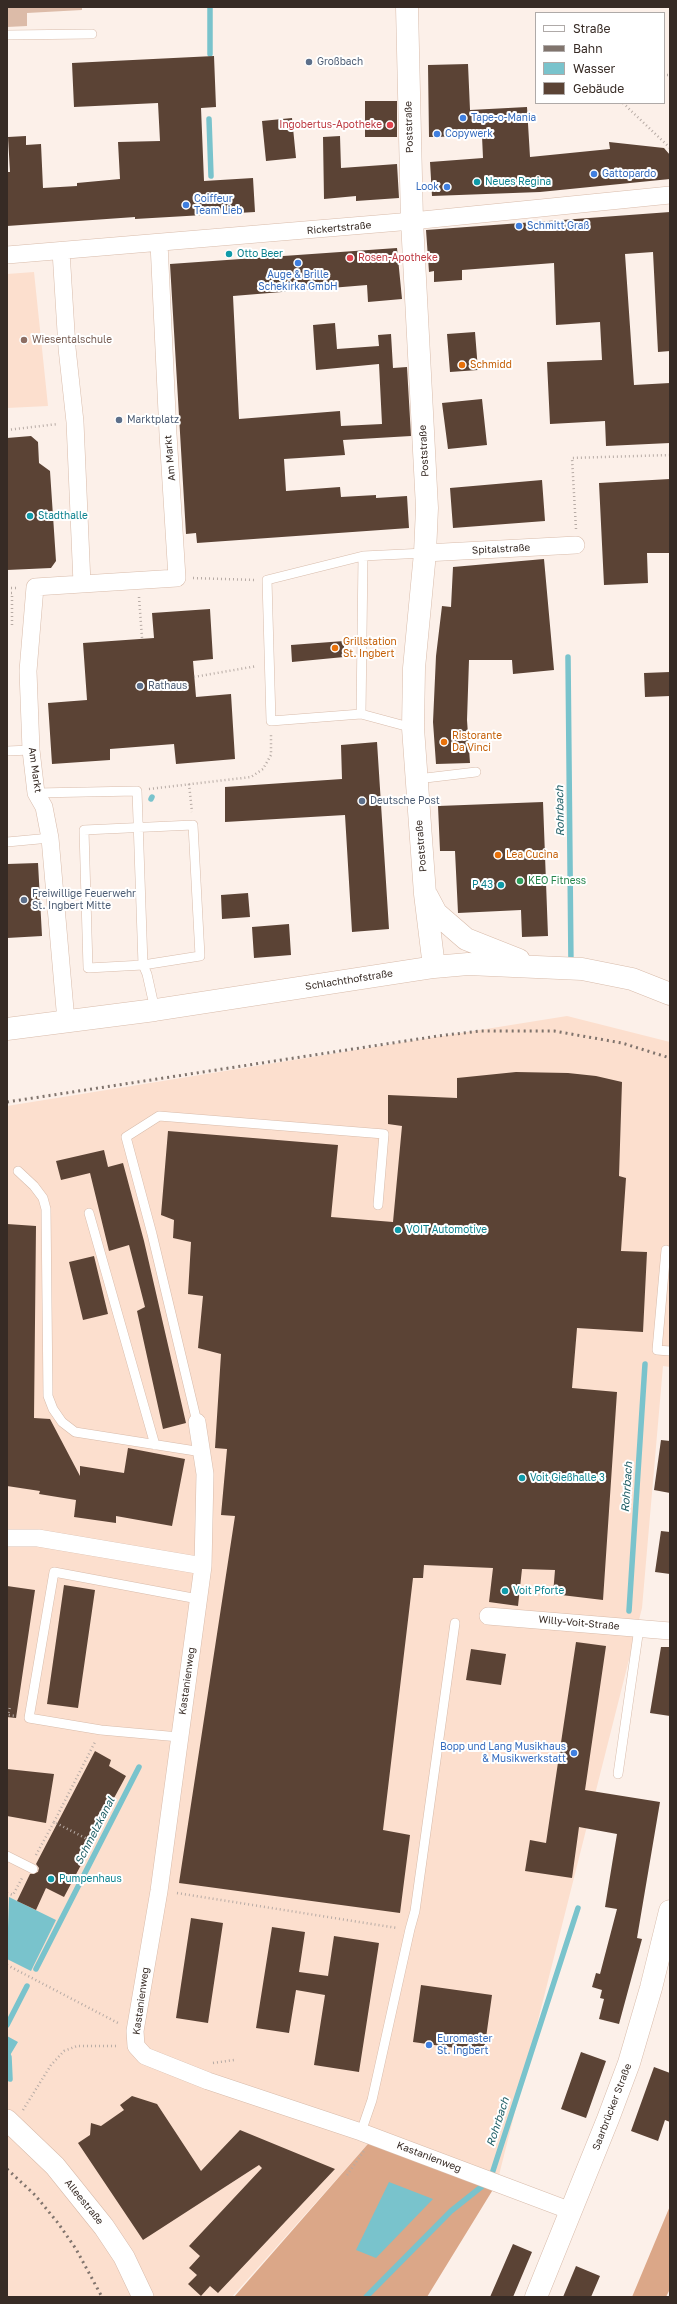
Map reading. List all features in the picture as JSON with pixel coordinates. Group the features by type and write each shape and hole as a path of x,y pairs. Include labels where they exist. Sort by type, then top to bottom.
{"main road":[{"name":"Poststraße","path":"408,7 412,222 427,508 425,552 414,668 413,728 426,894 434,967"},
{"name":"Poststraße","path":"426,894 436,913 466,939 497,953 544,968"},
{"name":"Schlachthofstraße","path":"14,1027 155,1010 434,967 468,964 582,970 625,978 670,994"},
{"name":"Saarbrücker Straße","path":"536,2297 628,2063 651,1988 670,1912"}],"street":[{"name":"Rickertstraße","path":"7,255 412,222 670,195"},
{"name":"Am Markt","path":"66,1021 50,838 44,807 36,793 31,750 28,670 35,587 177,578 168,434 159,243"},
{"path":"61,251 67,348 75,422 82,584"},
{"name":"Spitalstraße","path":"425,552 576,545"},
{"name":"Kastanienweg","path":"197,1422 205,1474 203,1566 159,1890 136,2039 145,2056 208,2081 373,2136 571,2211"},
{"path":"7,1538 38,1538 203,1566"},
{"name":"Willy-Voit-Straße","path":"488,1616 670,1631"},
{"name":"Alleestraße","path":"9,2122 55,2166 104,2226 124,2258 143,2297"}],"lane":[{"path":"7,35 92,34"},
{"path":"413,728 361,714 271,720 267,580 363,556 425,552"},
{"path":"361,714 363,556"},
{"path":"7,751 31,750"},
{"path":"416,780 476,772"},
{"path":"36,793 137,791 143,965 147,974 155,1010"},
{"path":"193,825 200,956 143,965 88,968 84,830 193,825"},
{"path":"7,842 50,838"},
{"path":"197,1422 152,1234 126,1137 159,1116 384,1134 378,1205"},
{"path":"18,1171 34,1186 43,1198 46,1209 48,1396 53,1409 62,1422 75,1432 202,1452"},
{"path":"89,1212 155,1445"},
{"path":"666,1250 657,1350 670,1351"},
{"path":"179,1737 101,1730 29,1718 54,1572 198,1599"},
{"path":"373,2136 372,2100 415,1911 455,1622"},
{"path":"618,1774 639,1628"},
{"path":"7,1856 31,1868"}],"path":[{"path":"624,104 670,148"},
{"path":"7,430 75,422"},
{"path":"576,545 572,458 670,455"},
{"path":"177,578 267,580"},
{"path":"137,580 142,638"},
{"path":"7,593 12,594 12,626 7,627"},
{"path":"194,678 270,664"},
{"path":"137,791 251,777 263,769 271,756 271,720"},
{"path":"190,784 193,825"},
{"path":"7,1707 10,1707 8,1715"},
{"path":"7,1893 13,1895 31,1868 101,1730"},
{"path":"54,1822 95,1843"},
{"path":"159,1890 410,1930"},
{"path":"7,1965 136,2039"},
{"path":"9,2122 24,2109 51,2066 64,2051 77,2046 136,2039"},
{"path":"211,2064 234,2060"},
{"path":"346,2175 373,2136"}],"shaded area":[{"path":"7,7 82,7 82,10 27,13 27,26 7,27"},
{"name":"Wiesentalschule","path":"34,272 48,406 7,408 7,274"},
{"path":"567,1016 670,1042 670,1367 663,1366 642,1608 497,2183 374,2137 232,2297 7,2297 7,1106"},
{"path":"374,2137 497,2183 427,2297 234,2297"},
{"path":"670,2206 670,2289 666,2297 632,2297"}],"water":[{"path":"9,1897 56,1920 31,1971 7,1959"},
{"path":"7,2036 18,2042 9,2057 7,2056"},
{"path":"389,2182 433,2199 376,2258 356,2250"}],"building":[{"path":"214,56 216,107 201,108 204,181 253,178 255,212 135,219 135,217 7,226 7,172 10,172 8,137 26,136 26,145 41,144 43,188 77,186 77,183 120,179 118,142 160,141 158,103 74,107 72,63"},
{"path":"468,64 470,110 527,107 530,157 610,149 609,142 664,148 670,155 670,179 540,192 432,196 430,162 483,158 482,136 429,137 428,65"},
{"path":"365,101 397,101 397,137 365,137"},
{"path":"292,118 296,158 266,161 262,121"},
{"path":"340,136 341,168 397,164 399,198 356,201 356,196 324,199 323,137"},
{"path":"670,212 670,351 658,352 653,252 625,254 634,385 670,383 670,443 606,446 605,421 550,424 547,362 602,360 600,322 556,325 554,263 462,270 462,280 434,282 434,271 429,272 426,230"},
{"path":"397,248 402,299 368,302 367,285 233,296 239,419 340,411 341,426 382,424 379,364 316,370 313,325 335,323 337,349 379,346 378,335 391,334 393,368 407,367 411,436 343,440 345,455 284,459 286,491 340,487 341,497 376,495 376,498 407,496 409,528 197,543 196,533 186,534 170,264"},
{"path":"475,332 478,370 450,372 447,334"},
{"path":"482,399 487,445 448,449 442,403"},
{"name":"Stadthalle","path":"31,436 38,442 39,463 50,471 56,561 51,568 7,570 7,438"},
{"path":"670,479 670,553 647,553 648,583 604,585 599,483"},
{"path":"542,480 545,521 453,528 450,488"},
{"path":"544,559 554,670 513,674 512,660 469,660 467,720 470,763 436,764 433,722 436,656 442,606 451,607 453,567"},
{"name":"Rathaus","path":"210,609 213,659 193,661 196,697 231,694 235,759 176,764 174,744 110,749 110,760 52,764 48,703 87,700 83,643 154,638 152,613"},
{"path":"344,641 344,657 292,662 291,645"},
{"path":"670,672 670,696 645,697 644,673"},
{"path":"377,742 389,929 352,932 345,815 225,822 225,787 342,779 341,745"},
{"name":"P 43","path":"543,802 548,936 522,937 521,910 458,913 455,851 440,851 438,806"},
{"name":"Freiwillige Feuerwehr St. Ingbert Mitte","path":"38,863 42,936 7,938 7,864"},
{"path":"248,893 250,917 222,919 221,895"},
{"path":"289,924 291,955 254,958 252,927"},
{"path":"516,1072 568,1073 596,1076 622,1082 619,1176 626,1178 621,1251 647,1252 643,1332 577,1328 572,1388 617,1392 603,1600 553,1594 555,1570 522,1569 518,1606 489,1602 493,1568 424,1565 423,1578 413,1578 383,1830 410,1835 400,1913 179,1883 235,1516 221,1515 227,1449 215,1448 221,1354 198,1348 203,1296 188,1294 191,1242 173,1238 174,1220 161,1215 168,1131 338,1145 331,1217 393,1222 402,1126 388,1124 388,1095 457,1098 457,1078"},
{"path":"104,1150 108,1167 123,1163 144,1241 186,1423 163,1429 137,1311 145,1307 129,1245 109,1251 90,1173 61,1180 56,1161"},
{"path":"7,1224 36,1226 34,1418 50,1419 80,1476 80,1466 124,1473 128,1448 185,1459 172,1526 116,1516 116,1523 74,1517 76,1500 39,1494 40,1491 7,1486"},
{"path":"94,1256 108,1314 83,1320 69,1262"},
{"path":"661,1440 670,1441 670,1493 654,1490"},
{"path":"661,1531 670,1532 670,1574 655,1572"},
{"path":"64,1585 95,1590 78,1708 47,1704"},
{"path":"7,1586 35,1590 16,1718 7,1717"},
{"path":"576,1642 606,1646 585,1790 660,1802 637,1938 642,1939 619,2024 599,2019 604,1999 600,1998 602,1990 592,1987 596,1973 600,1974 617,1909 605,1907 617,1834 579,1827 572,1878 525,1871 530,1840 546,1843"},
{"path":"661,1647 670,1647 670,1716 650,1713"},
{"path":"471,1649 506,1654 501,1685 466,1680"},
{"path":"95,1751 111,1760 109,1766 126,1776 88,1846 90,1848 64,1897 46,1888 36,1910 17,1901 30,1874 38,1872 39,1868 36,1864"},
{"path":"7,1769 54,1774 46,1823 7,1816"},
{"path":"191,1918 223,1923 208,2023 176,2018"},
{"path":"272,1927 305,1932 299,1972 328,1976 334,1936 379,1943 359,2072 314,2065 325,1995 296,1990 289,2033 256,2028"},
{"path":"421,1985 492,1995 484,2052 413,2042"},
{"path":"581,2052 606,2061 586,2118 561,2109"},
{"path":"654,2067 670,2073 670,2122 665,2120 658,2141 631,2131"},
{"path":"132,2096 157,2104 201,2171 240,2130 335,2169 218,2293 210,2286 201,2296 188,2284 197,2275 189,2268 200,2256 189,2246 262,2168 259,2165 143,2240 78,2143 90,2135 91,2123 101,2126 124,2110 120,2105"},
{"path":"513,2244 532,2252 513,2297 490,2297"},
{"path":"576,2266 600,2276 591,2297 563,2297"}],"waterway":[{"name":"Schmelzkanal","path":"210,7 210,54"},
{"name":"Schmelzkanal","path":"209,119 211,176"},
{"name":"Rohrbach","path":"568,657 571,965"},
{"name":"Rohrbach","path":"629,1611 645,1364"},
{"name":"Schmelzkanal","path":"36,1969 139,1767"},
{"name":"Rohrbach","path":"366,2297 451,2211 490,2180 578,1908"},
{"name":"Schmelzkanal","path":"7,2025 27,1986"},
{"path":"7,2053 9,2057 10,2079"}],"railway":[{"path":"7,1102 438,1036 480,1031 554,1031 622,1043 670,1058"},
{"path":"7,2169 35,2195 58,2223 76,2249 102,2297"}],"place":[{"name":"Großbach","path":"309,62"},
{"name":"Tape-o-Mania","path":"463,118"},
{"name":"Ingobertus-Apotheke","path":"390,125"},
{"name":"Copywerk","path":"437,134"},
{"name":"Gattopardo","path":"594,174"},
{"name":"Neues Regina","path":"477,182"},
{"name":"Look","path":"447,187"},
{"name":"Coiffeur Team Lieb","path":"186,205"},
{"name":"Schmitt Graß","path":"519,226"},
{"name":"Otto Beer","path":"229,254"},
{"name":"Rosen-Apotheke","path":"350,258"},
{"name":"Auge & Brille Schekirka GmbH","path":"298,263"},
{"name":"Wiesentalschule","path":"24,340"},
{"name":"Schmidd","path":"462,365"},
{"name":"Marktplatz","path":"119,420"},
{"name":"Stadthalle","path":"30,516"},
{"name":"Grillstation St. Ingbert","path":"335,648"},
{"name":"Rathaus","path":"140,686"},
{"name":"Ristorante Da Vinci","path":"444,742"},
{"name":"Deutsche Post","path":"362,801"},
{"name":"Lea Cucina","path":"498,855"},
{"name":"KEO Fitness","path":"520,881"},
{"name":"P 43","path":"501,885"},
{"name":"Freiwillige Feuerwehr St. Ingbert Mitte","path":"24,900"},
{"name":"VOIT Automotive","path":"398,1230"},
{"name":"Voit Gießhalle 3","path":"522,1478"},
{"name":"Voit Pforte","path":"505,1591"},
{"name":"Bopp und Lang Musikhaus & Musikwerkstatt","path":"574,1753"},
{"name":"Pumpenhaus","path":"51,1879"},
{"name":"Euromaster St. Ingbert","path":"429,2045"}]}
